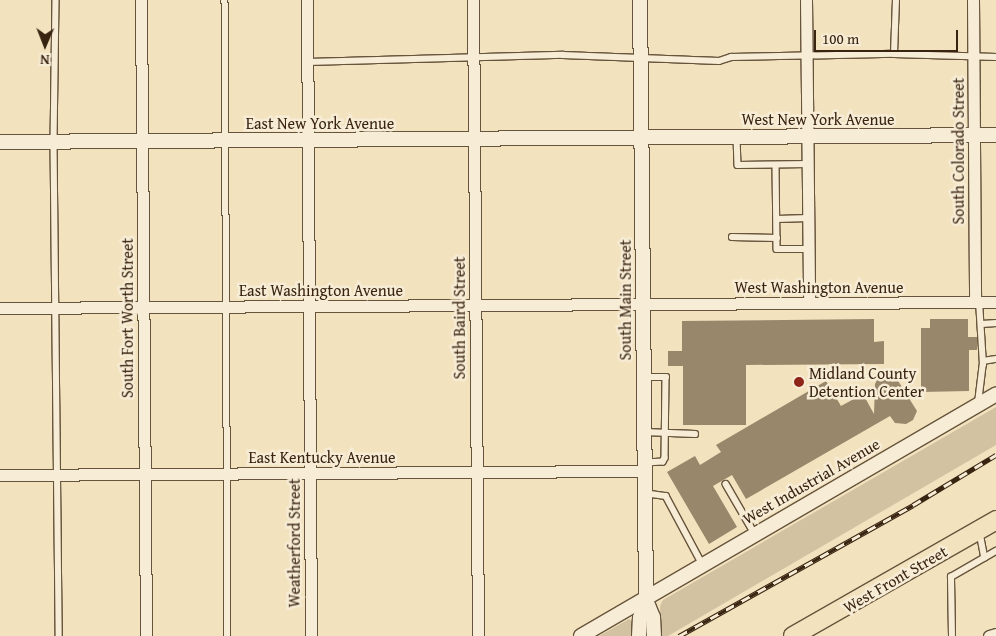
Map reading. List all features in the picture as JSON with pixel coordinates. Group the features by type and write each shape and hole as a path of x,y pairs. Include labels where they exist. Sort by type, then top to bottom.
{"main road":[{"name":"West Front Street","path":"793,636 816,630 996,520"}],"street":[{"name":"South Fort Worth Street","path":"141,0 146,636"},
{"name":"Weatherford Street","path":"307,0 311,636"},
{"name":"South Baird Street","path":"473,0 478,636"},
{"name":"South Main Street","path":"639,636 640,618 646,600 640,0"},
{"path":"806,0 809,303"},
{"name":"South Colorado Street","path":"973,0 977,302"},
{"name":"West New York Avenue","path":"641,138 996,135"},
{"name":"East New York Avenue","path":"0,142 641,138"},
{"name":"West Washington Avenue","path":"642,304 996,302"},
{"name":"East Washington Avenue","path":"0,308 642,304"},
{"name":"West Industrial Avenue","path":"581,636 646,600 755,534 996,394"},
{"name":"East Kentucky Avenue","path":"0,475 477,472 644,467"},
{"name":"South Main Street","path":"646,600 653,618 654,636"},
{"path":"990,636 996,634"}],"lane":[{"path":"56,0 54,142 59,636"},
{"path":"225,0 228,141 228,636"},
{"path":"894,54 896,0"},
{"path":"308,62 474,60 563,55 719,61 731,57 894,54 974,58 996,57"},
{"path":"737,137 738,165 808,164"},
{"path":"776,164 777,249 808,249"},
{"path":"777,218 808,218"},
{"path":"732,237 777,238"},
{"path":"977,302 982,324 983,361 978,405"},
{"path":"982,324 996,323"},
{"path":"983,361 996,359"},
{"path":"643,377 666,378 666,432 663,462 644,467"},
{"path":"643,432 695,434"},
{"path":"726,484 755,534"},
{"path":"644,493 666,496 703,565"},
{"path":"979,530 985,558"},
{"path":"952,636 951,577 996,552"}],"shaded area":[{"path":"996,407 996,445 668,636 661,636 660,606 663,600"},
{"path":"629,619 633,622 633,636 599,636"}],"building":[{"path":"874,319 874,342 884,341 884,364 746,365 746,425 683,425 683,366 668,366 668,351 682,351 682,321"},
{"path":"930,319 968,319 968,337 977,337 977,350 969,350 969,391 921,392 921,328 930,328"},
{"path":"886,375 895,376 917,411 913,420 906,424 895,423 890,416 746,499 732,475 713,486 737,527 709,544 667,472 695,456 700,465 721,452 716,445 826,381 841,406 863,394 874,414 875,384 878,378"}],"railway":[{"path":"679,636 913,505 996,455"}],"place":[{"name":"Midland County Detention Center","path":"799,382"}]}
